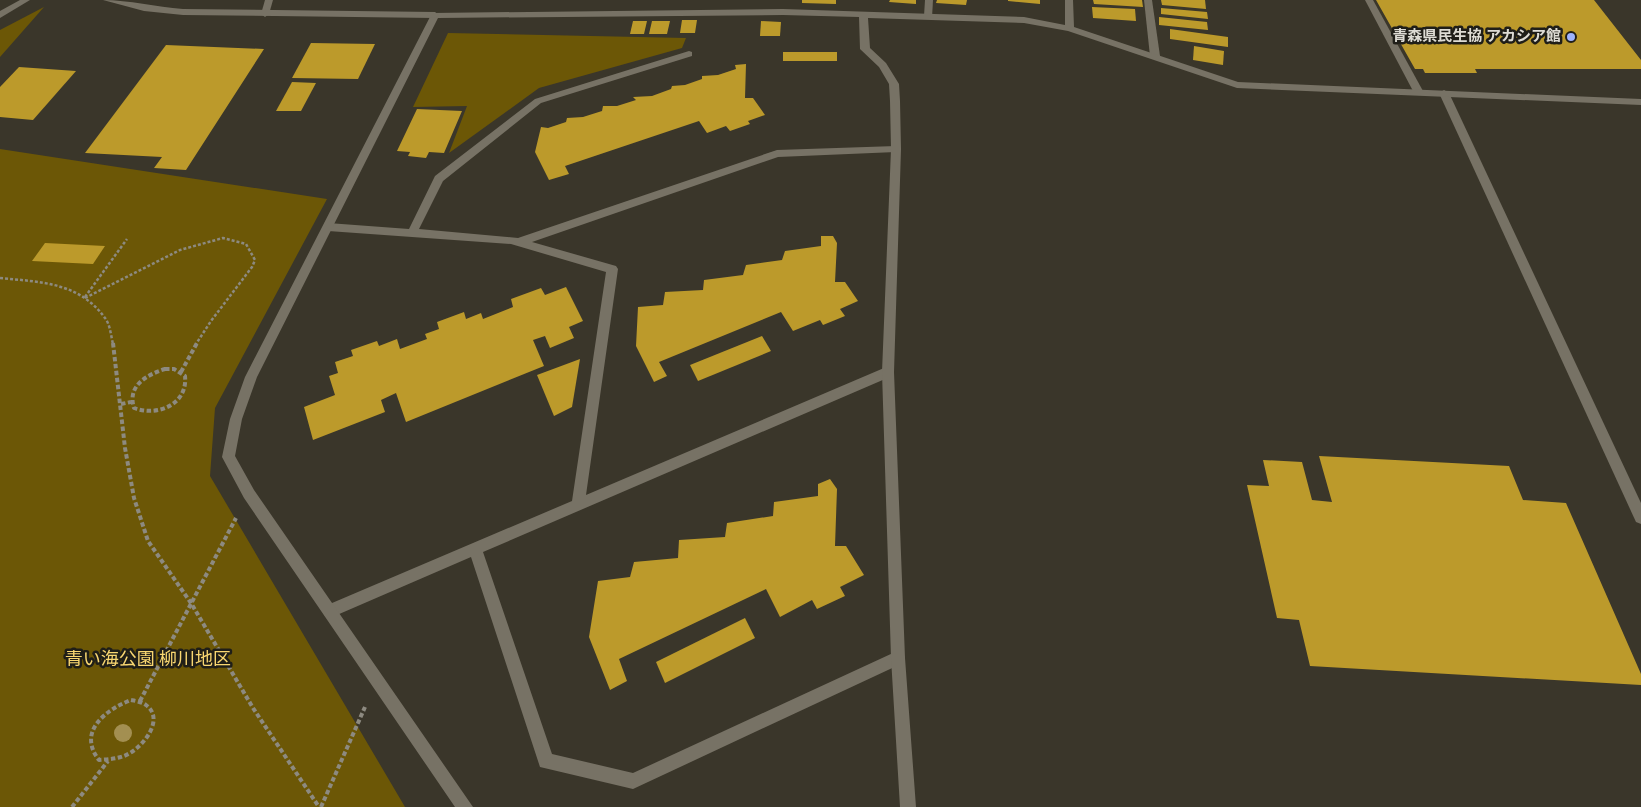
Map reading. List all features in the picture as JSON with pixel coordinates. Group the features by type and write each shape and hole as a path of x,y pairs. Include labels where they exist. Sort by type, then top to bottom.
{"street":[{"path":"0,15 26,0"},
{"path":"107,0 144,8 183,12 265,14 435,15 783,12 1024,20 1070,29 1237,85 1444,92 1641,102"},
{"path":"265,14 269,0"},
{"path":"783,12 784,0"},
{"path":"929,16 930,0"},
{"path":"1069,0 1070,29"},
{"path":"1148,0 1155,56"},
{"path":"1369,0 1418,91"},
{"path":"863,14 865,49 883,65 894,84 896,149 888,372 898,658 908,807"},
{"path":"435,15 251,377 236,419 228,457 249,493 465,807"},
{"path":"412,233 439,179 538,101 690,54"},
{"path":"1444,92 1641,518"},
{"path":"519,242 777,154 896,149"},
{"path":"328,227 511,240 612,269 578,505"},
{"path":"330,612 888,372"},
{"path":"475,549 546,761 632,781 898,658"}],"path":[{"path":"85,298 180,250 223,238 246,244 255,260 248,277 224,304 198,339 181,372"},
{"path":"85,298 127,239"},
{"path":"0,278 50,283 81,294 106,319 115,350 125,448 134,498 148,541 191,603 253,708 320,807"},
{"path":"165,369 174,369 181,372 185,376 186,389 175,403 166,408 148,413 134,408 131,402 134,388 147,376 165,369"},
{"path":"121,404 131,402"},
{"path":"140,701 249,493"},
{"path":"320,807 377,680"},
{"path":"140,701 147,704 152,710 154,718 147,738 130,754 119,760 99,760 93,754 90,746 90,736 94,726 101,716 111,708 121,703 140,701"},
{"path":"72,807 108,761"}],"green space":[{"path":"44,7 0,57 0,30"},
{"path":"448,33 686,38 682,48 539,88 449,153 467,106 413,107"},
{"name":"青い海公園 柳川地区","path":"0,149 327,199 215,408 210,476 405,807 0,807"}],"building":[{"path":"802,0 836,0 836,4 802,3"},
{"path":"890,0 916,0 916,4 889,2"},
{"path":"937,0 967,0 966,5 936,3"},
{"path":"1040,0 1040,4 1008,1"},
{"path":"1093,0 1142,0 1143,7 1094,4"},
{"path":"1161,0 1205,0 1206,9 1162,5"},
{"path":"1376,0 1594,0 1641,60 1641,69 1475,69 1477,73 1425,73 1423,69 1415,69"},
{"path":"1092,7 1135,9 1136,21 1093,18"},
{"path":"1161,8 1207,12 1208,19 1161,14"},
{"path":"1159,17 1207,22 1208,30 1159,25"},
{"path":"682,20 697,20 695,33 680,33"},
{"path":"633,21 647,21 644,34 630,34"},
{"path":"652,21 670,21 667,34 649,34"},
{"path":"761,21 781,22 780,36 760,36"},
{"path":"1170,29 1228,37 1228,47 1170,39"},
{"path":"311,43 375,44 358,79 292,78"},
{"path":"166,45 264,49 186,170 154,168 162,157 85,153"},
{"path":"1194,46 1224,51 1223,65 1193,60"},
{"path":"783,52 837,52 837,61 783,61"},
{"path":"746,64 745,98 753,98 765,115 748,121 750,124 730,131 726,126 707,133 699,121 565,166 569,174 549,180 535,152 541,127 548,128 566,122 567,118 583,117 602,111 603,106 617,106 636,100 633,97 652,96 671,89 672,86 685,85 702,79 702,76 718,75 736,69 735,65"},
{"path":"19,67 76,71 33,120 0,117 0,87"},
{"path":"292,82 316,83 301,111 276,111"},
{"path":"417,109 462,111 444,153 429,152 426,158 408,156 410,152 397,151"},
{"path":"821,236 833,236 837,243 835,282 845,282 858,301 840,309 845,316 823,325 820,320 793,331 781,312 659,362 667,376 654,382 636,346 638,307 663,305 665,292 703,290 704,280 743,275 746,265 782,260 785,251 821,246"},
{"path":"45,243 105,246 93,264 32,261"},
{"path":"566,287 583,321 569,327 574,338 550,348 545,336 533,340 544,366 406,422 396,393 381,400 385,412 313,440 304,407 335,395 329,376 338,373 335,362 353,356 351,350 377,341 379,346 397,339 400,349 427,339 425,334 439,329 437,322 464,312 466,319 481,313 483,319 513,307 511,299 541,288 545,295"},
{"path":"762,336 771,351 698,381 690,365"},
{"path":"580,359 572,407 554,416 537,375"},
{"path":"1319,456 1509,466 1523,500 1566,503 1641,674 1641,685 1310,666 1299,620 1277,618 1247,485 1269,486 1263,460 1302,462 1312,500 1332,502"},
{"path":"830,479 837,489 835,546 846,546 864,575 840,587 845,596 817,609 812,600 780,617 766,589 619,659 627,681 610,690 589,637 598,581 630,577 634,562 678,558 679,540 725,537 727,523 773,516 774,502 818,496 818,484"},
{"path":"745,618 755,638 665,683 656,662"}],"place":[{"name":"青森県民生協 アカシア館","path":"1571,37"}]}
